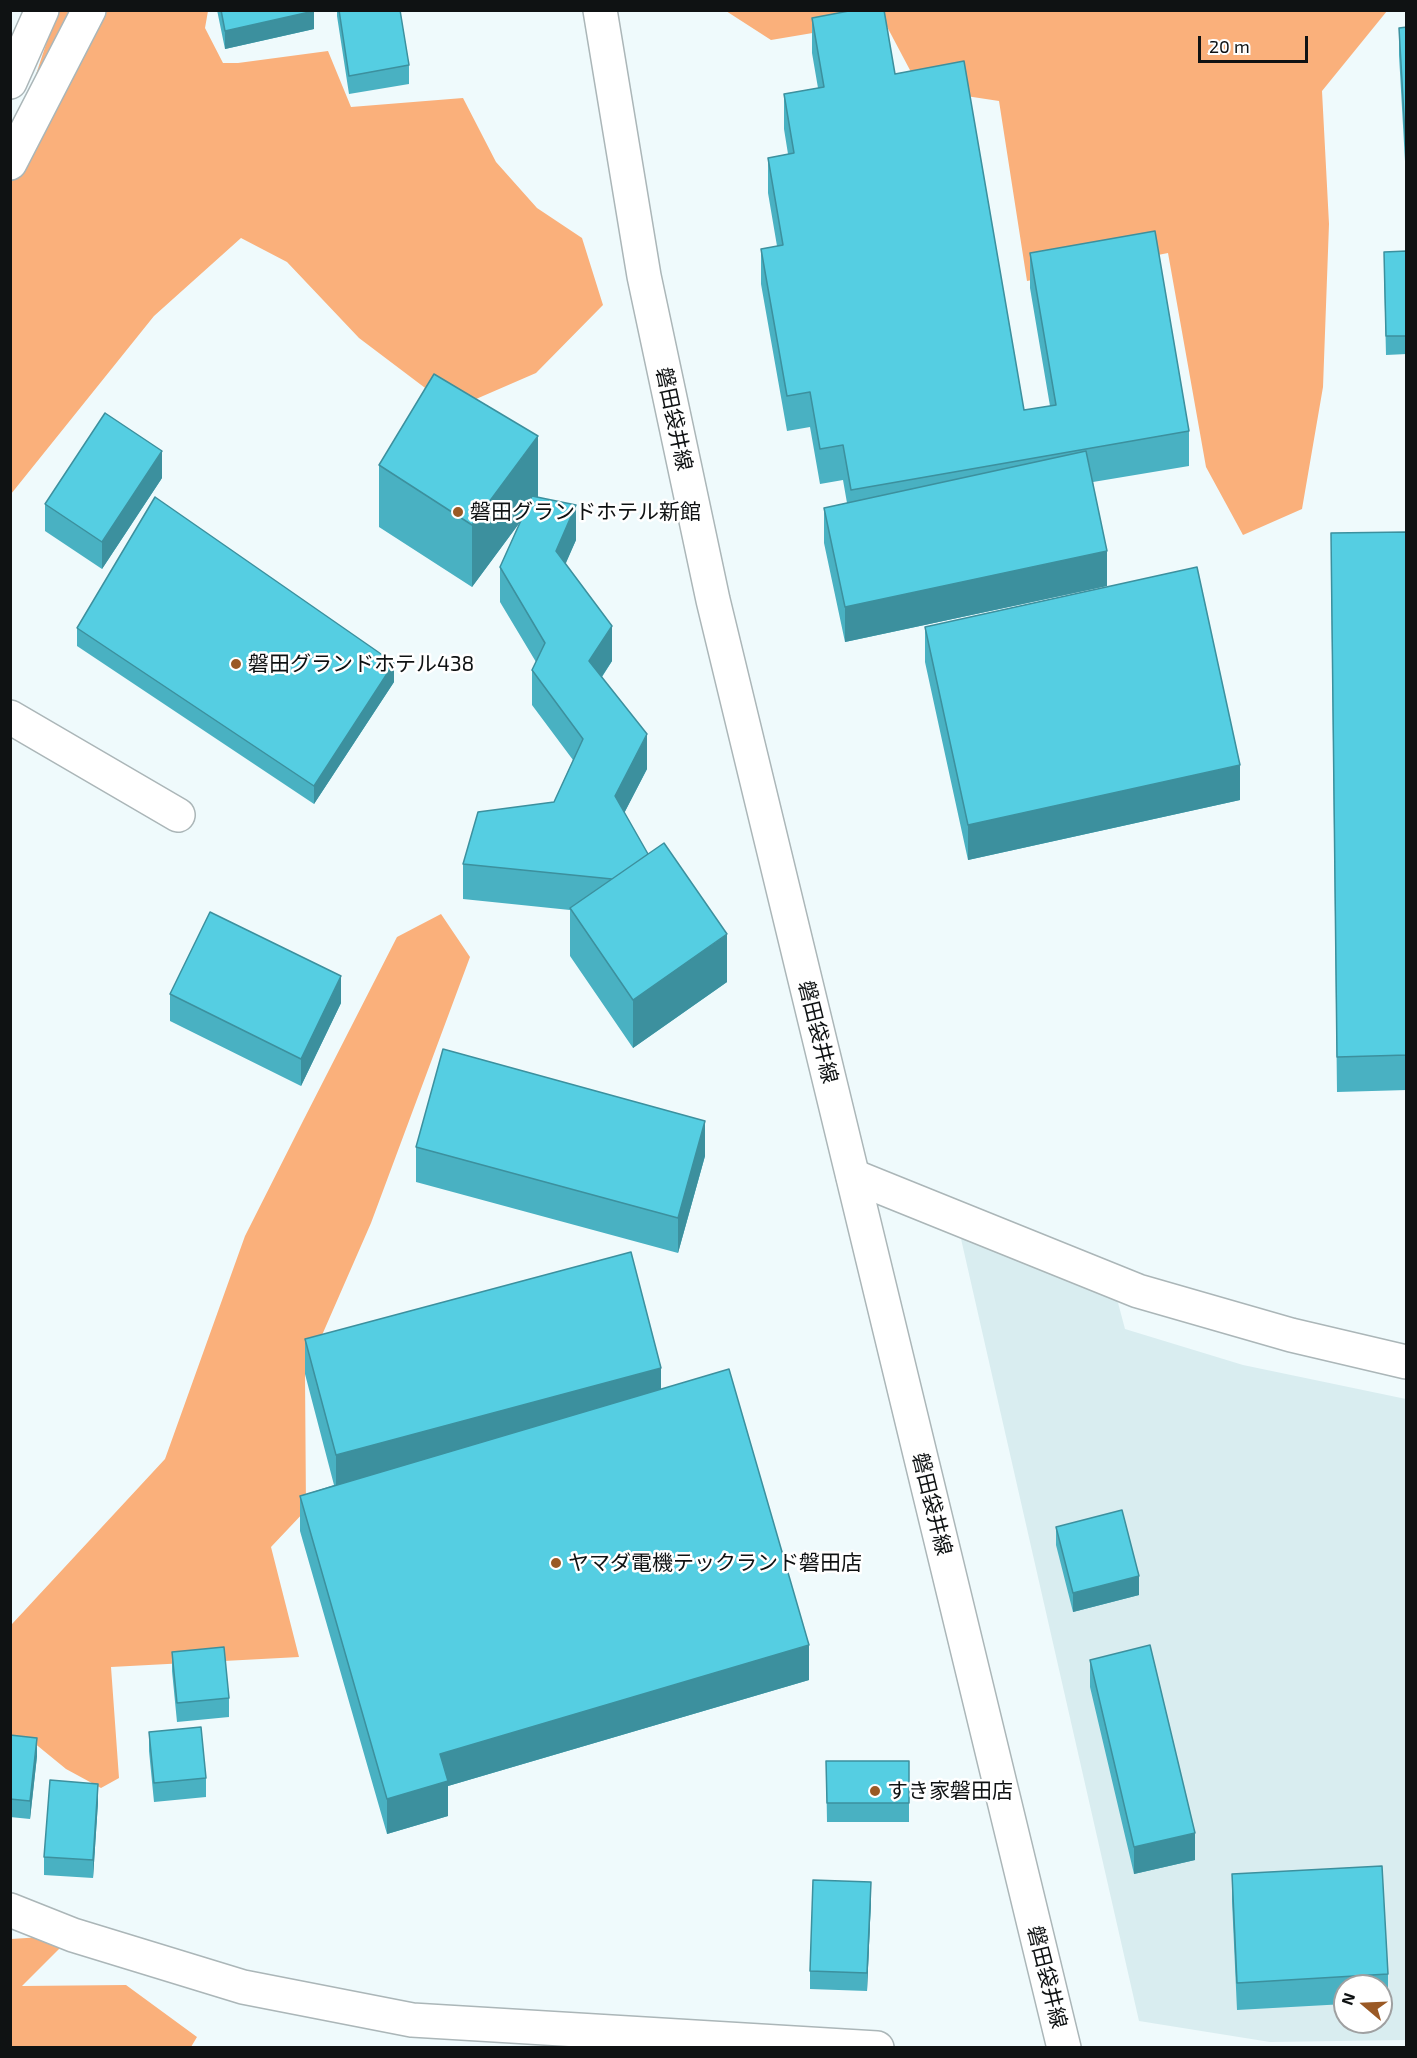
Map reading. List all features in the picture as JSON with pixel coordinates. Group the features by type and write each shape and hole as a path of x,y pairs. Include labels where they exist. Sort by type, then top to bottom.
{"main road":[{"path":"10,81 42,10"},
{"path":"10,164 89,10"},
{"name":"磐田袋井線","path":"600,10 644,276 712,600 1064,2048"},
{"path":"10,717 178,815"},
{"path":"853,1176 1138,1291 1291,1335 1407,1362"},
{"path":"10,1910 73,1935 243,1987 412,2020 877,2048"}],"shaded area":[{"path":"57,11 208,11 205,28 223,63 328,51 351,107 463,98 496,162 537,208 582,238 603,305 536,373 453,409 359,338 287,262 241,238 154,316 11,494 11,150"},
{"path":"726,11 1387,11 1322,91 1329,224 1323,387 1302,509 1243,535 1206,467 1168,253 1027,281 999,101 920,89 884,21 771,40"},
{"path":"441,914 470,957 371,1223 305,1374 306,1510 271,1547 299,1657 111,1667 119,1778 101,1788 66,1769 33,1742 11,1739 10,1612 12,1624 165,1459 245,1236 304,1119 397,937"},
{"path":"959,1230 1117,1299 1125,1329 1243,1365 1406,1399 1406,2040 1270,2042 1139,2021"},
{"path":"73,1935 22,1986 126,1985 197,2037 191,2047 11,2048 11,1939"}],"building":[{"path":"221,10 314,10 314,11 225,31"},
{"path":"339,10 400,10 409,65 349,76"},
{"path":"854,10 884,10 895,74 964,61 1024,410 1056,405 1030,253 1155,231 1189,431 851,490 843,445 820,449 810,392 787,396 761,249 783,245 768,158 794,153 784,94 824,87 812,18"},
{"path":"1407,27 1407,152 1406,152 1399,28"},
{"path":"1407,251 1407,336 1386,336 1384,252"},
{"path":"434,374 538,436 472,525 379,465"},
{"path":"105,413 162,451 102,542 45,504"},
{"path":"1086,451 1107,551 845,607 824,508"},
{"path":"532,496 576,505 556,551 612,626 589,661 647,734 615,796 648,854 612,879 463,864 478,812 554,802 583,739 532,670 545,643 500,567"},
{"name":"磐田グランドホテル438","path":"155,497 394,663 314,786 77,628"},
{"path":"1407,532 1407,1055 1337,1057 1331,533"},
{"path":"1197,567 1240,765 968,825 925,627"},
{"path":"664,843 727,934 633,1000 570,908"},
{"path":"210,912 341,976 301,1059 170,994"},
{"path":"443,1049 705,1121 678,1218 416,1147"},
{"path":"631,1252 661,1368 336,1455 305,1339"},
{"path":"729,1369 809,1645 440,1754 448,1781 387,1799 300,1496"},
{"path":"1122,1510 1139,1576 1073,1593 1056,1527"},
{"path":"1150,1645 1195,1833 1134,1847 1090,1660"},
{"path":"224,1647 229,1698 177,1703 172,1652"},
{"path":"201,1727 206,1778 154,1783 149,1732"},
{"path":"10,1735 37,1738 30,1801 10,1799"},
{"path":"826,1761 909,1761 909,1803 827,1803"},
{"path":"50,1780 98,1784 93,1860 44,1857"},
{"path":"1382,1866 1388,1974 1333,1974 1333,1977 1237,1983 1232,1874"},
{"path":"813,1880 871,1882 867,1973 810,1971"}],"place":[{"name":"磐田グランドホテル新館","path":"458,512"},
{"name":"磐田グランドホテル438","path":"236,664"},
{"name":"ヤマダ電機テックランド磐田店","path":"556,1563"},
{"name":"すき家磐田店","path":"875,1791"}]}
